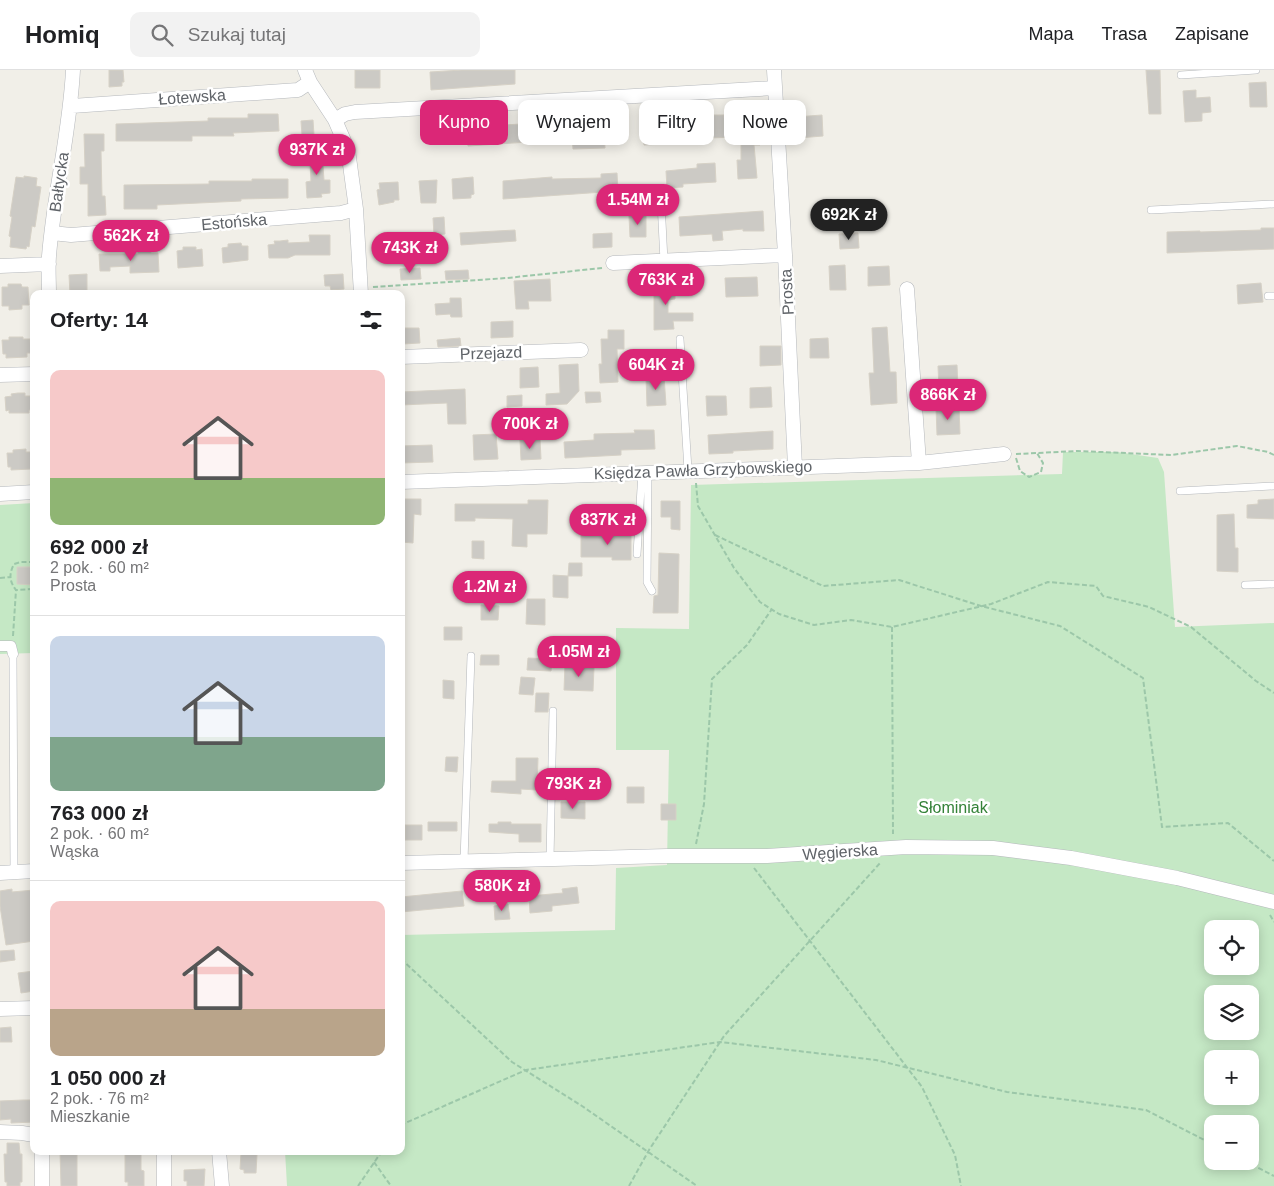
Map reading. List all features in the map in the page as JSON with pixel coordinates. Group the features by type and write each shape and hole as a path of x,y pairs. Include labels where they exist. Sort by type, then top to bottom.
{"street":[{"name":"Bałtycka","path":"49,290 48,264 61,167 72,106 73,70"},
{"name":"Prosta","path":"774,70 795,467"},
{"name":"Łotewska","path":"72,106 298,90 307,76"},
{"path":"307,76 335,120 348,150 353,175 361,290"},
{"path":"335,120 345,114 355,112 775,88"},
{"name":"Estońska","path":"52,233 81,234 341,213 356,209"},
{"path":"613,263 785,256"},
{"path":"0,266 48,264"},
{"path":"907,289 918,463"},
{"name":"Przejazd","path":"405,357 581,350"},
{"path":"0,375 30,374"},
{"name":"Księdza Pawła Grzybowskiego","path":"405,482 918,463 1009,454"},
{"path":"0,494 30,492"},
{"path":"0,646 12,650"},
{"name":"Węgierska","path":"405,863 822,854 894,848 993,848 1071,858 1177,878 1274,902"},
{"path":"7,873 30,871"},
{"path":"0,1009 30,1008"},
{"path":"0,1132 30,1134"},
{"path":"42,1155 42,1186"},
{"path":"164,1155 164,1186"},
{"path":"219,1155 222,1186"}],"lane":[{"path":"1181,75 1256,70"},
{"path":"661,202 664,261"},
{"path":"1151,210 1274,204"},
{"path":"680,339 691,470"},
{"path":"637,554 645,472"},
{"path":"645,472 647,582 652,591"},
{"path":"1180,491 1274,486"},
{"path":"1245,585 1274,584"},
{"path":"7,873 12,650"},
{"path":"464,862 471,656"},
{"path":"550,860 553,711"}],"path":[{"path":"372,290 600,269 613,263"},
{"path":"1009,454 1078,451 1171,454 1237,446 1274,455"},
{"path":"1009,454 1020,471 1028,478 1041,472 1043,463 1037,453"},
{"path":"691,470 698,506 734,568 760,602 779,614 814,625 851,620 892,627 981,606 1048,582 1096,586 1103,596 1149,607 1191,627 1256,681 1274,693"},
{"path":"715,535 823,586 899,580 981,606 1060,626 1143,678 1162,827 1228,823 1274,861"},
{"path":"12,650 16,590 11,584 10,577 14,564 30,562"},
{"path":"0,578 10,577"},
{"path":"16,590 30,589"},
{"path":"694,856 704,804 712,679 747,645 772,609"},
{"path":"629,1186 648,1152 720,1042 894,848 892,627"},
{"path":"745,856 922,1087 955,1155 961,1186"},
{"path":"405,963 512,1062 582,1106 697,1186"},
{"path":"405,1123 526,1070 720,1042 876,1060 1007,1092 1146,1110 1204,1140"},
{"path":"358,1186 379,1155"},
{"path":"374,1162 391,1186"},
{"path":"1259,1168 1274,1176"}],"green space":[{"name":"Słominiak","path":"1063,452 1117,452 1158,458 1164,472 1175,627 1274,623 1274,1186 287,1186 285,1155 405,1155 405,935 615,930 616,868 667,865 669,750 616,750 616,628 689,629 691,485 1062,474"},
{"path":"30,503 30,653 0,654 0,505"}],"building":[{"path":"109,70 123,70 124,82 122,82 122,86 109,87"},
{"path":"355,70 380,70 380,88 355,88"},
{"path":"515,70 515,84 431,90 430,72"},
{"path":"1146,70 1160,70 1161,114 1149,114"},
{"path":"1266,82 1267,107 1250,107 1249,83"},
{"path":"1196,90 1196,98 1210,97 1211,112 1202,113 1202,121 1185,122 1183,91"},
{"path":"248,114 278,114 279,131 233,133 234,136 192,136 192,141 116,141 116,124 208,121 208,118 248,118"},
{"path":"714,115 724,115 724,138 714,138"},
{"path":"822,115 823,136 806,137 806,116"},
{"path":"313,120 314,135 302,135 301,121"},
{"path":"518,124 518,143 508,143 508,125"},
{"path":"84,134 104,134 104,151 101,151 102,196 105,196 106,215 88,216 88,184 80,184 80,167 85,167"},
{"path":"573,145 605,145 605,148 573,149"},
{"path":"741,145 754,145 757,178 738,179 737,160 741,160"},
{"path":"322,152 324,180 330,180 330,193 321,194 322,197 307,198 306,182 311,181 310,162 306,162 305,153"},
{"path":"715,163 716,182 683,184 683,187 667,188 666,171 697,168 697,164"},
{"path":"617,173 618,191 503,199 503,181 552,177 552,179 601,178 601,174"},
{"path":"24,176 37,178 36,186 41,187 35,227 32,226 29,247 27,246 26,249 10,247 11,237 9,236 16,177 24,178"},
{"path":"473,177 474,194 471,195 471,198 453,199 452,179"},
{"path":"252,179 288,179 288,198 241,199 241,201 157,205 157,209 124,209 124,185 209,184 209,181 252,181"},
{"path":"437,180 436,203 421,203 419,181"},
{"path":"398,182 399,200 379,205 377,190 380,189 379,183"},
{"path":"763,211 764,231 743,231 743,229 722,231 723,240 713,241 712,234 680,236 679,217"},
{"path":"629,216 646,216 646,237 630,237"},
{"path":"444,217 445,234 434,235 433,218"},
{"path":"1261,228 1274,228 1274,249 1167,253 1167,232 1261,230"},
{"path":"515,230 516,241 461,245 460,233"},
{"path":"612,233 612,247 593,248 593,234"},
{"path":"858,233 859,248 840,249 839,234"},
{"path":"309,235 330,235 330,255 295,255 288,258 269,258 268,245 275,244 274,241 288,240 288,243 310,242"},
{"path":"426,235 427,246 404,248 403,236"},
{"path":"241,243 242,246 248,246 248,260 223,263 222,248 228,247 228,244"},
{"path":"183,247 196,247 196,250 202,249 203,266 178,268 177,251 183,250"},
{"path":"151,250 151,253 158,253 159,272 130,273 130,266 110,267 110,271 100,271 99,254 138,254 138,251"},
{"path":"845,265 846,290 830,290 829,266"},
{"path":"889,266 890,285 868,286 868,267"},
{"path":"420,268 421,279 401,280 400,269"},
{"path":"468,270 469,279 446,280 445,271"},
{"path":"87,274 87,290 70,290 69,275"},
{"path":"343,274 344,289 331,290 330,286 325,286 324,275"},
{"path":"757,277 758,296 726,297 725,278"},
{"path":"550,279 551,301 528,301 529,309 516,309 514,281"},
{"path":"675,279 675,299 668,300 668,313 693,313 693,321 673,321 674,329 654,330 654,281"},
{"path":"1261,283 1263,302 1238,304 1237,285"},
{"path":"8,284 21,284 22,287 28,287 29,305 22,305 22,309 9,310 9,306 2,306 2,287 8,287"},
{"path":"450,298 461,298 462,317 451,317 450,314 436,315 435,304 450,303"},
{"path":"513,321 513,337 491,338 491,322"},
{"path":"887,327 890,372 896,372 897,403 871,405 869,373 874,373 872,328"},
{"path":"405,328 419,328 420,343 405,344"},
{"path":"608,330 624,330 624,349 617,349 618,382 600,383 599,364 602,364 601,339 608,339"},
{"path":"9,337 30,339 30,353 27,353 27,357 6,358 6,354 3,354 2,340 9,340"},
{"path":"460,338 461,346 438,347 437,340"},
{"path":"828,338 829,358 810,358 810,339"},
{"path":"760,346 781,346 781,365 760,366"},
{"path":"578,364 579,391 567,404 546,405 546,394 560,393 559,365"},
{"path":"957,365 958,388 939,389 938,366"},
{"path":"538,367 539,387 520,388 520,368"},
{"path":"664,376 666,405 647,406 646,377"},
{"path":"771,387 772,407 750,408 750,388"},
{"path":"465,389 466,424 448,424 447,403 405,405 405,392"},
{"path":"585,392 600,392 601,402 586,403"},
{"path":"25,393 25,396 30,396 29,413 9,413 9,410 6,411 5,397 12,396 11,394"},
{"path":"522,395 522,406 507,407 507,396"},
{"path":"706,396 726,396 727,415 707,416"},
{"path":"936,407 959,407 960,434 937,435"},
{"path":"634,430 654,430 655,449 621,450 621,455 565,458 564,442 594,440 594,434 635,433"},
{"path":"773,431 773,449 709,454 708,435"},
{"path":"496,434 498,459 474,460 473,435"},
{"path":"540,439 541,459 521,460 520,440"},
{"path":"432,445 433,462 405,463 405,446"},
{"path":"26,449 26,452 30,452 30,469 11,470 11,467 8,467 7,453 13,453 13,450"},
{"path":"405,499 421,499 421,515 414,514 413,543 405,542"},
{"path":"1274,499 1274,519 1247,518 1247,505 1258,504 1258,500"},
{"path":"528,500 548,500 547,534 527,534 527,547 512,546 513,519 475,518 475,521 455,521 455,504 528,504"},
{"path":"661,501 680,501 680,530 671,529 671,517 661,517"},
{"path":"1234,514 1235,548 1238,548 1238,572 1217,571 1217,515"},
{"path":"612,529 631,530 631,560 612,560 612,557 581,557 581,535 612,536"},
{"path":"472,541 484,541 484,559 472,558"},
{"path":"659,553 679,554 678,613 653,613 654,596 658,595"},
{"path":"569,563 582,563 582,576 568,576"},
{"path":"17,567 30,567 30,585 17,584"},
{"path":"553,575 568,576 568,598 553,597"},
{"path":"527,599 545,599 545,625 526,624"},
{"path":"481,605 499,606 498,620 481,620"},
{"path":"444,627 462,627 462,640 444,640"},
{"path":"481,655 499,655 499,665 480,665"},
{"path":"528,658 552,659 551,671 527,670"},
{"path":"565,665 594,667 593,691 564,690"},
{"path":"521,677 535,678 533,695 519,694"},
{"path":"443,680 454,681 454,699 443,698"},
{"path":"536,693 549,693 548,712 535,712"},
{"path":"446,757 458,757 457,772 445,771"},
{"path":"516,758 538,758 537,790 521,789 521,794 491,792 492,781 516,781"},
{"path":"627,787 644,787 644,803 627,803"},
{"path":"561,802 585,802 585,819 561,818"},
{"path":"661,804 676,804 676,820 661,820"},
{"path":"428,822 457,822 457,831 428,831"},
{"path":"498,822 541,824 541,842 519,842 519,834 489,832 489,824 498,824"},
{"path":"405,825 422,825 422,840 405,840"},
{"path":"577,887 579,903 552,906 552,911 530,913 529,896 563,893 562,889"},
{"path":"12,889 12,892 30,890 30,942 6,945 0,906 0,891"},
{"path":"462,891 464,906 405,912 405,897"},
{"path":"508,904 510,919 495,920 494,906"},
{"path":"14,950 15,960 0,962 0,951"},
{"path":"30,972 30,992 21,993 18,973"},
{"path":"11,1027 12,1042 0,1042 0,1028"},
{"path":"30,1100 30,1122 11,1123 11,1119 0,1120 0,1101"},
{"path":"7,1143 19,1143 20,1154 22,1154 22,1182 20,1182 20,1186 7,1186 7,1182 5,1182 4,1154 7,1154"},
{"path":"60,1155 77,1155 77,1186 61,1186"},
{"path":"125,1155 141,1155 144,1186 128,1186 128,1182 125,1182"},
{"path":"241,1155 257,1155 256,1173 244,1173 244,1170 240,1169"},
{"path":"205,1169 204,1186 187,1186 187,1181 184,1181 184,1170"}]}
